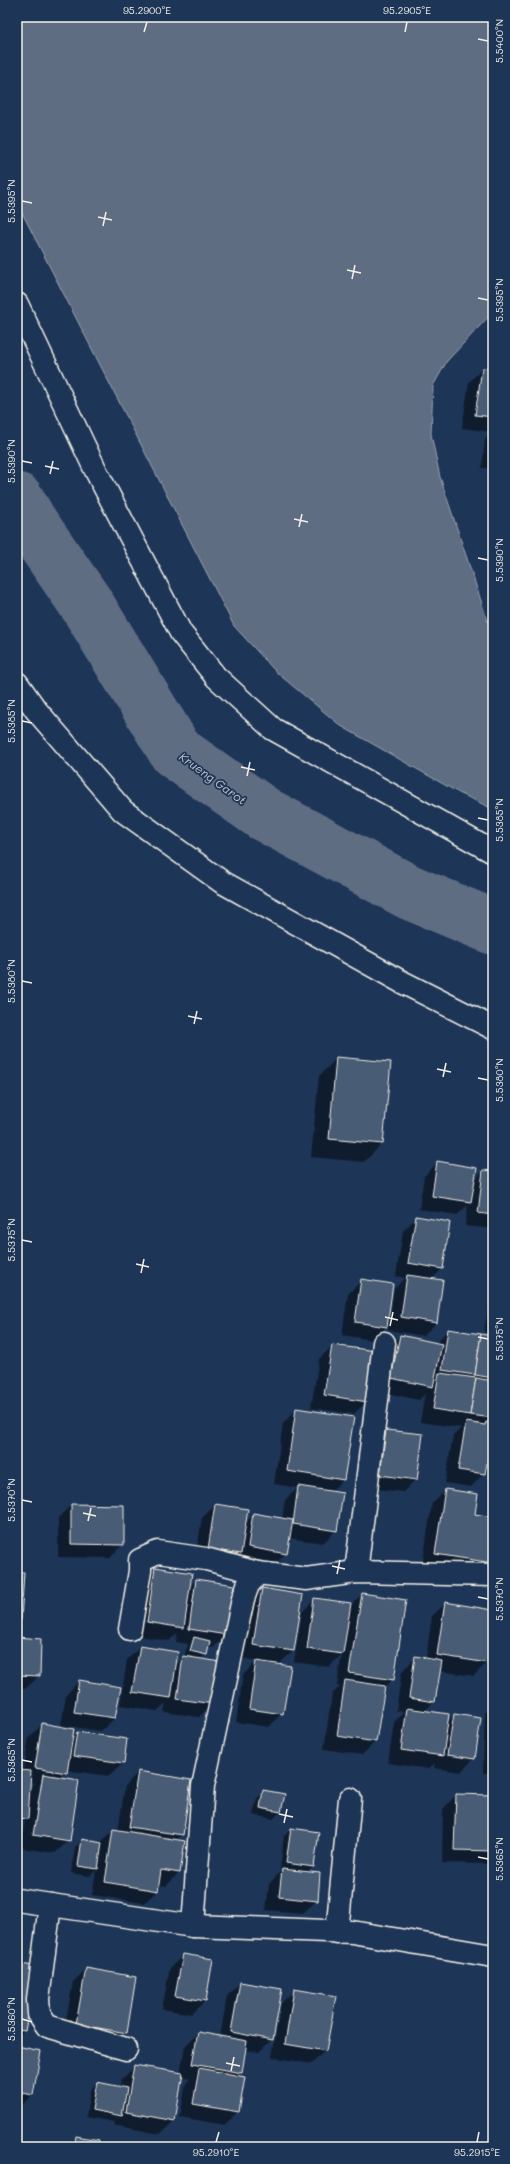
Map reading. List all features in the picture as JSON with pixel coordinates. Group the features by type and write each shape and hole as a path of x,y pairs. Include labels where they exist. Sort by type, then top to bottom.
{"street":[{"path":"17,304 96,471 181,633 216,678 273,729 493,852"},
{"path":"17,682 36,710 123,811 222,882 400,982 493,1028"},
{"path":"356,1572 384,1343"},
{"path":"130,1628 140,1571 140,1560 158,1552 206,1559 258,1573 306,1579 356,1572 493,1575"},
{"path":"192,1926 203,1786 243,1599 248,1585 258,1573"},
{"path":"337,1932 350,1799"},
{"path":"17,1900 192,1926 352,1932 493,1956"},
{"path":"50,1905 38,1999 39,2014 47,2026 126,2049"}],"water":[{"path":"17,17 493,17 493,312 447,361 433,386 431,434 440,477 493,637 493,809 459,793 341,726 276,672 234,626 17,203"}],"building":[{"path":"482,368 493,369 493,417 475,415"},
{"path":"336,1057 391,1062 383,1144 329,1139"},
{"path":"437,1161 477,1168 471,1202 432,1196"},
{"path":"483,1170 493,1171 493,1215 478,1213"},
{"path":"416,1216 450,1222 443,1269 408,1263"},
{"path":"407,1275 443,1280 437,1323 401,1317"},
{"path":"361,1279 393,1284 387,1327 355,1322"},
{"path":"448,1329 481,1334 475,1375 442,1370"},
{"path":"481,1334 493,1336 493,1378 475,1375"},
{"path":"400,1335 442,1344 433,1387 391,1378"},
{"path":"332,1345 376,1351 368,1402 324,1395"},
{"path":"439,1373 476,1378 470,1415 433,1409"},
{"path":"476,1378 493,1381 493,1418 470,1415"},
{"path":"296,1408 354,1417 344,1480 287,1471"},
{"path":"466,1422 485,1425 486,1422 493,1423 493,1459 488,1458 485,1474 458,1470"},
{"path":"386,1430 423,1434 417,1480 380,1475"},
{"path":"298,1486 343,1493 337,1531 293,1524"},
{"path":"445,1489 478,1494 475,1514 493,1517 493,1563 435,1554"},
{"path":"71,1504 124,1505 124,1545 71,1544"},
{"path":"215,1504 248,1509 241,1554 208,1549"},
{"path":"253,1513 293,1520 287,1554 248,1547"},
{"path":"155,1567 192,1573 184,1628 147,1622"},
{"path":"17,1572 24,1572 21,1620 17,1620"},
{"path":"196,1579 234,1585 227,1635 189,1629"},
{"path":"262,1588 303,1595 294,1651 253,1645"},
{"path":"362,1593 406,1600 394,1680 349,1673"},
{"path":"314,1598 351,1603 343,1654 307,1649"},
{"path":"445,1602 493,1610 493,1630 488,1663 437,1655"},
{"path":"17,1637 41,1639 40,1676 17,1675"},
{"path":"194,1637 210,1641 207,1655 190,1651"},
{"path":"140,1646 178,1652 171,1698 132,1692"},
{"path":"183,1656 221,1662 214,1704 177,1699"},
{"path":"415,1656 442,1661 435,1702 409,1698"},
{"path":"256,1661 291,1666 283,1714 249,1709"},
{"path":"79,1680 121,1687 115,1718 74,1712"},
{"path":"345,1680 385,1686 376,1742 337,1736"},
{"path":"407,1708 449,1714 443,1756 401,1750"},
{"path":"454,1714 481,1718 475,1759 447,1755"},
{"path":"42,1723 74,1729 67,1773 35,1768"},
{"path":"77,1732 127,1739 124,1763 73,1756"},
{"path":"17,1770 31,1771 28,1819 17,1818"},
{"path":"138,1771 191,1780 183,1835 129,1827"},
{"path":"43,1774 79,1780 70,1841 33,1835"},
{"path":"263,1790 285,1794 281,1812 260,1808"},
{"path":"456,1794 493,1795 493,1851 454,1850"},
{"path":"291,1828 319,1832 314,1867 286,1863"},
{"path":"113,1829 185,1841 180,1873 161,1870 158,1891 105,1882"},
{"path":"82,1839 102,1843 98,1869 78,1866"},
{"path":"282,1869 320,1873 318,1901 279,1897"},
{"path":"183,1954 213,1959 206,2001 175,1996"},
{"path":"17,1963 37,1967 25,2031 17,2030"},
{"path":"86,1968 136,1977 127,2033 76,2024"},
{"path":"240,1982 282,1989 273,2040 231,2032"},
{"path":"294,1989 336,1996 326,2051 285,2044"},
{"path":"198,2032 247,2041 242,2073 192,2064"},
{"path":"17,2046 41,2051 33,2095 17,2092"},
{"path":"134,2065 183,2073 175,2121 126,2112"},
{"path":"199,2068 245,2077 239,2112 193,2104"},
{"path":"97,2082 127,2088 122,2116 92,2110"},
{"path":"76,2136 99,2140 98,2147 74,2147"}],"waterway":[{"name":"Krueng Garot","path":"17,500 31,524 87,605 176,752 264,814 409,892 493,927"}]}
